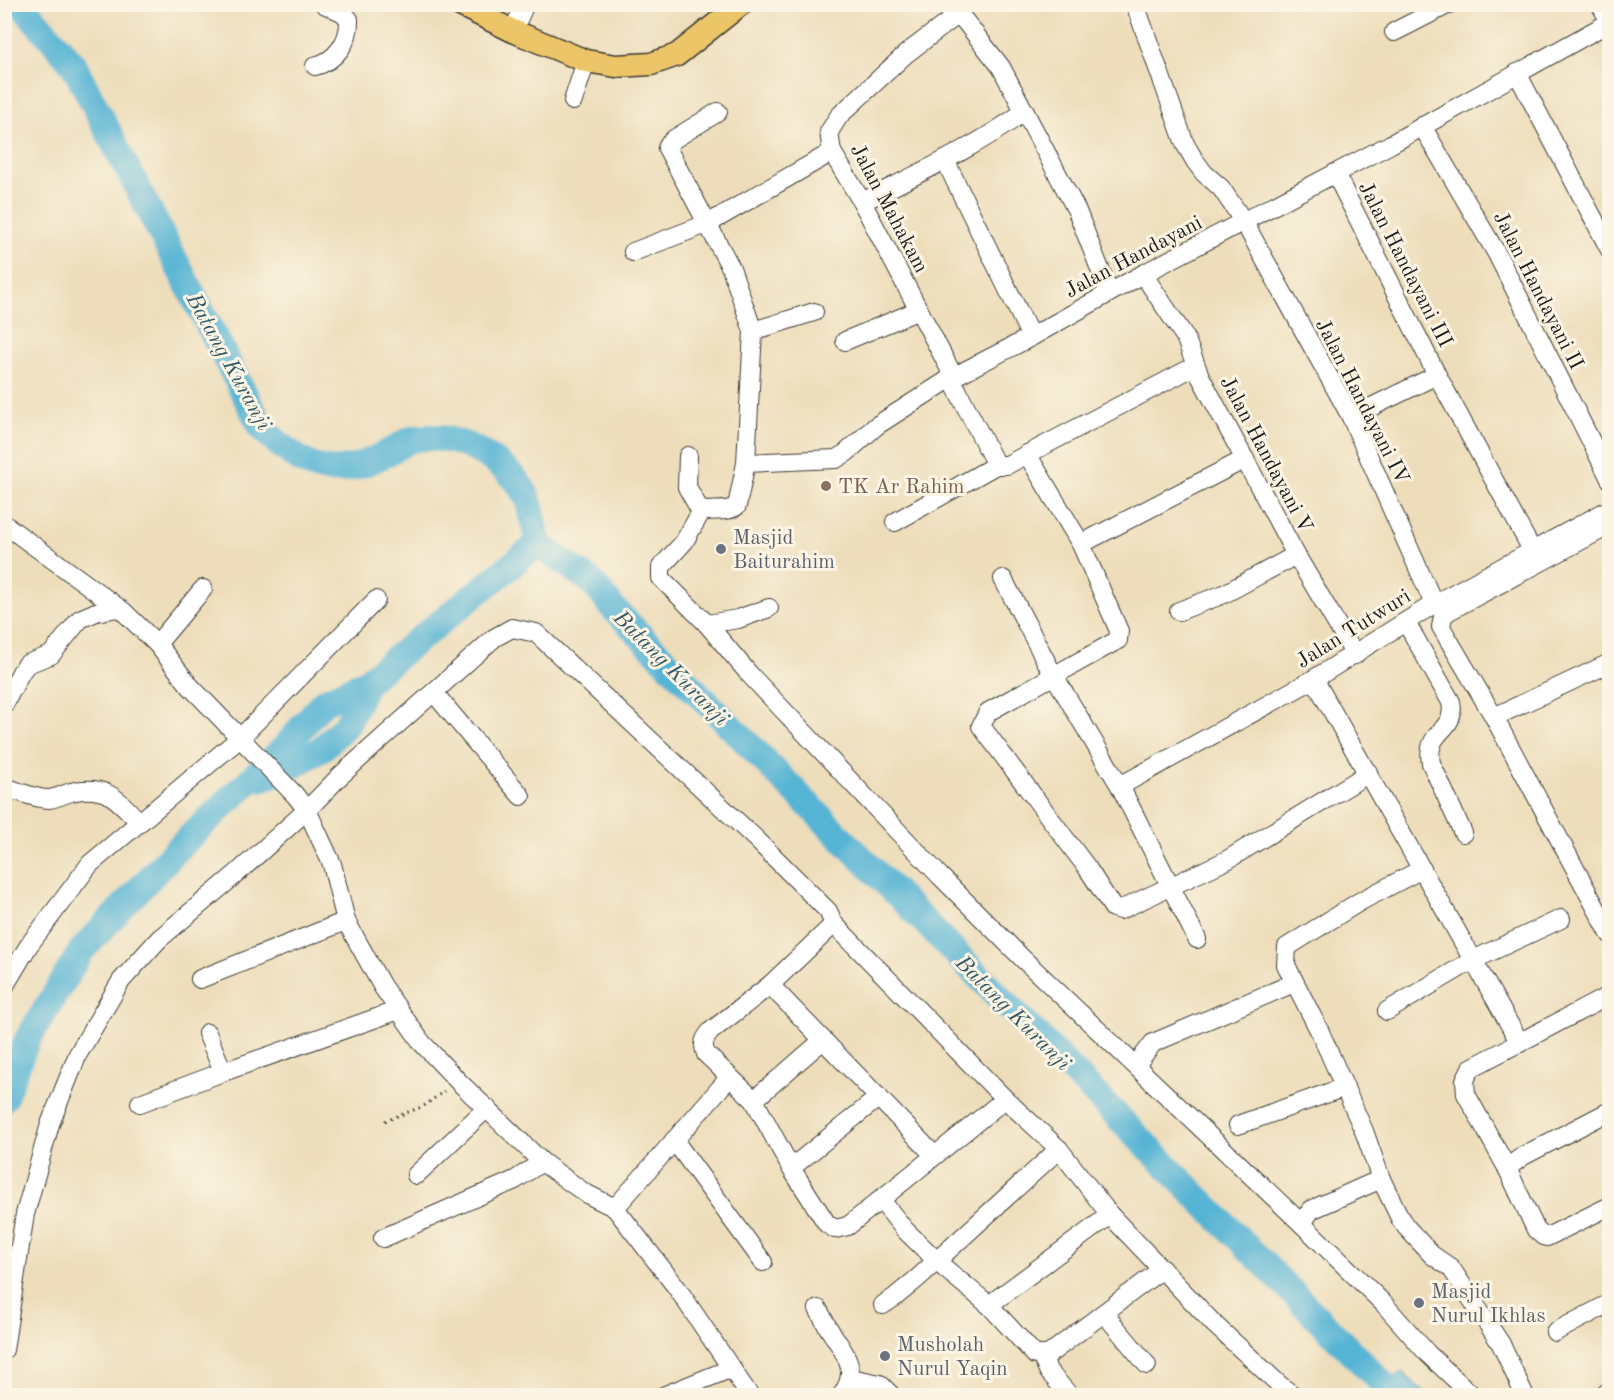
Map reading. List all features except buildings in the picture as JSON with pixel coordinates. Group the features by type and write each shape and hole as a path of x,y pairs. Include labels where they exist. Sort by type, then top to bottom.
{"main road":[{"path":"458,4 513,31 586,61 616,66 651,64 677,55 741,4"}],"street":[{"path":"315,66 327,63 335,57 350,31 349,19 342,12 324,4"},
{"path":"513,31 525,4"},
{"name":"Jalan Handayani IV","path":"1135,4 1185,144 1204,173 1221,188 1244,222 1351,417 1434,604"},
{"path":"1394,32 1449,4"},
{"path":"1600,4 1610,22"},
{"path":"955,9 1001,66 1077,211 1109,292"},
{"name":"Jalan Mahakam","path":"955,9 839,117 829,132 832,152 862,202 919,310 996,465"},
{"name":"Jalan Handayani","path":"747,463 836,459 876,426 952,378 1031,337 1109,292 1335,174 1610,22"},
{"path":"573,100 586,61"},
{"path":"1517,73 1610,250"},
{"path":"862,202 945,160 1025,111"},
{"path":"718,112 668,145 669,152 731,267 753,331 747,463 737,506 728,511 713,509 701,512 684,542 661,567 661,578 707,624 750,675 940,876 1022,958 1302,1224 1383,1303 1428,1354 1473,1395"},
{"name":"Jalan Handayani II","path":"1422,126 1497,254 1610,479"},
{"path":"633,252 709,223 832,152"},
{"path":"945,160 1031,337"},
{"name":"Jalan Handayani III","path":"1335,174 1437,375 1532,550"},
{"name":"Jalan Handayani V","path":"1143,274 1185,337 1195,366 1296,555 1355,654"},
{"path":"845,340 919,310"},
{"path":"753,331 814,312"},
{"path":"895,522 996,465 1007,465 1195,366"},
{"name":"Jalan Handayani III","path":"1351,417 1437,375"},
{"path":"1028,454 1081,544 1119,631 1120,639 988,712 982,723 984,731 1089,869 1113,908 1120,910 1227,860 1356,782 1368,772"},
{"path":"688,456 687,487 701,512"},
{"path":"1081,544 1245,459"},
{"name":"Jalan Tutwuri","path":"1120,786 1314,678 1434,604 1610,510"},
{"path":"4,524 118,608 157,644 190,686 295,795 306,810 332,864 346,921 382,986 423,1043 458,1081 542,1162 585,1193 615,1208 677,1288 750,1395"},
{"path":"1610,525 1449,611 1443,616 1441,627 1605,914 1610,934"},
{"path":"1179,611 1224,594 1296,555"},
{"path":"1003,579 1049,667 1120,786 1197,939"},
{"path":"157,644 203,589"},
{"path":"4,987 29,945 90,864 138,821 244,742 376,600"},
{"path":"4,705 27,664 51,656 80,619 96,612 118,608"},
{"path":"707,624 738,619 769,608"},
{"path":"1406,622 1451,702 1452,714 1449,723 1434,739 1430,755 1431,763 1463,833"},
{"path":"4,1350 25,1214 50,1124 78,1054 121,981 159,939 235,875 339,777 494,638 512,628 536,633 757,840 828,911 834,924 1005,1099 1059,1149 1110,1215 1215,1325 1282,1387 1294,1395"},
{"path":"1494,717 1610,663"},
{"path":"1314,678 1520,1043"},
{"path":"434,693 521,795"},
{"path":"4,787 38,798 51,799 81,790 94,789 116,799 138,821"},
{"path":"1422,869 1359,902 1287,947 1286,965 1345,1087 1381,1179 1407,1228 1432,1255 1451,1268 1470,1294 1502,1344 1525,1395"},
{"path":"1387,1011 1473,960 1561,919"},
{"path":"200,979 346,921"},
{"path":"834,924 770,985 704,1039 706,1054 754,1100 790,1168 827,1224 836,1229 848,1226 1005,1099"},
{"path":"1136,1065 1153,1043 1294,983"},
{"path":"770,985 934,1155"},
{"path":"1610,995 1471,1068 1465,1080 1466,1094 1507,1168 1536,1230 1547,1237 1610,1206"},
{"path":"140,1103 399,1010"},
{"path":"207,1033 222,1072"},
{"path":"754,1100 823,1040"},
{"path":"615,1208 729,1078"},
{"path":"1238,1125 1345,1087"},
{"path":"790,1168 879,1097"},
{"path":"416,1175 487,1108"},
{"path":"1507,1168 1523,1156 1610,1111"},
{"path":"674,1140 763,1262"},
{"path":"882,1305 895,1297 1059,1149"},
{"path":"383,1238 515,1180 542,1162"},
{"path":"1302,1224 1311,1209 1381,1179"},
{"path":"880,1199 905,1230 989,1305 1030,1352 1041,1356 1048,1354 1162,1269"},
{"path":"989,1305 1110,1215"},
{"path":"1555,1332 1610,1303"},
{"path":"818,1309 850,1368 851,1378 841,1395"},
{"path":"1104,1313 1147,1365"},
{"path":"1041,1356 1049,1372 1070,1395"},
{"path":"663,1395 732,1368"},
{"path":"851,1378 880,1384 892,1395"},
{"path":"1603,1395 1610,1390"}],"path":[{"path":"385,1121 424,1106 458,1081"}],"water":[{"path":"1402,1372 1427,1395 1368,1395"}],"waterway":[{"name":"Batang Kuranji","path":"21,4 73,64 263,430 304,462 323,469 340,470 355,467 376,459 411,440 429,438 461,443 490,458 503,468 515,479 526,495 538,544 592,582 613,608 1395,1396"},
{"path":"4,1098 27,1040 82,950 178,848 285,747 323,702 367,681 538,544"},
{"path":"262,778 292,766 321,749 347,724 367,681"}],"place":[{"name":"TK Ar Rahim","path":"826,486"},
{"name":"Masjid Baiturahim","path":"721,549"},
{"name":"Masjid Nurul Ikhlas","path":"1419,1303"},
{"name":"Musholah Nurul Yaqin","path":"885,1356"}]}
